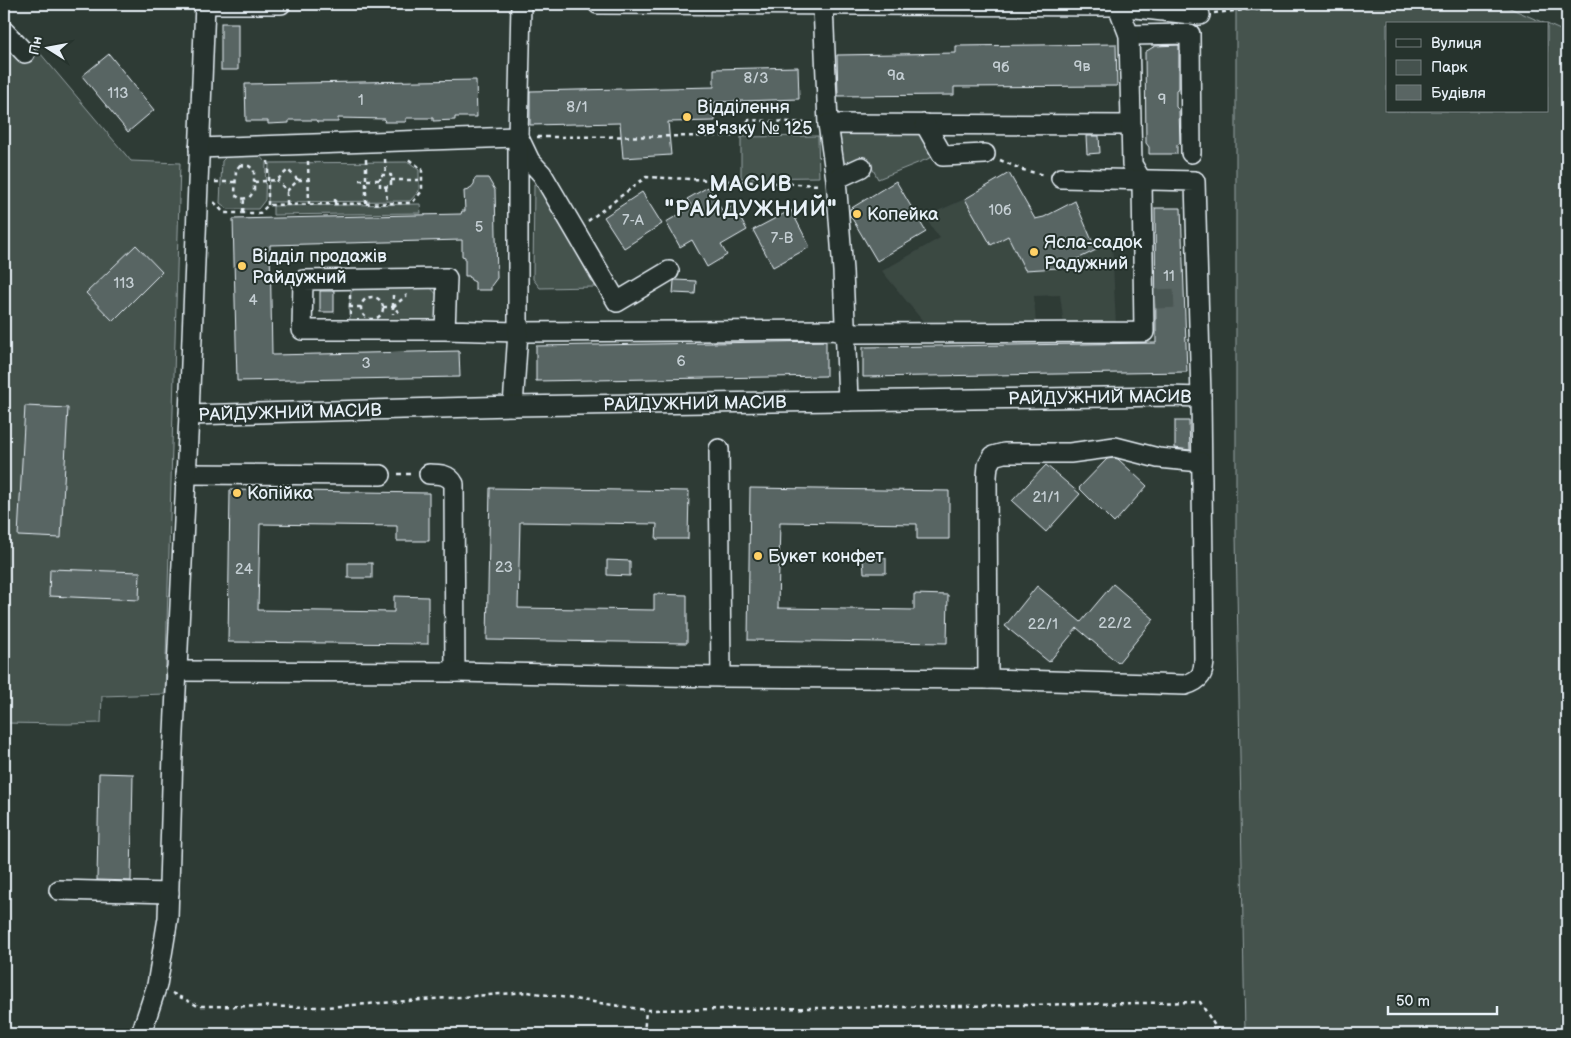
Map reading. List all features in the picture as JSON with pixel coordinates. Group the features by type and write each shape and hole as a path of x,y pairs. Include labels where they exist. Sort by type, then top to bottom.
{"street":[{"path":"140,1034 157,985 168,918 176,671 189,415 205,4 281,4"},
{"path":"513,406 518,332 520,4"},
{"path":"598,4 1117,5 1200,15"},
{"path":"824,5 828,124 836,182 843,271 848,402"},
{"path":"445,330 447,278 302,280 302,330 518,332 833,330 846,333 1144,332 1150,299 1142,181 1132,164 1129,35 1117,5"},
{"path":"4,30 25,53"},
{"path":"1129,35 1190,34 1191,153"},
{"path":"828,124 1131,125"},
{"path":"925,124 943,156 985,154"},
{"path":"199,148 518,137"},
{"path":"518,137 530,161 542,174 617,302 617,331"},
{"path":"836,182 862,167"},
{"path":"176,671 455,672 721,677 988,679 1185,685 1194,682 1201,676 1204,667 1201,398 1190,298 1195,181 1061,178"},
{"path":"617,302 669,271"},
{"name":"РАЙДУЖНИЙ МАСИВ","path":"189,415 513,406 1167,396 1201,398"},
{"path":"988,679 987,476 988,465 993,456 1004,453 1070,453 1115,447 1158,458 1201,462"},
{"path":"719,449 721,677"},
{"path":"186,474 381,475"},
{"path":"429,474 447,476 454,484 455,672"},
{"path":"59,890 169,893"}],"path":[{"path":"1200,15 1295,6"},
{"path":"518,137 733,136 749,120 828,124"},
{"path":"985,154 1023,170 1061,178"},
{"path":"263,155 268,160 268,205"},
{"path":"358,159 366,159 366,203"},
{"path":"376,159 393,159"},
{"path":"385,159 386,175"},
{"path":"215,196 214,203 224,212 243,213 260,213 268,205 412,203 422,191 422,168 408,159 401,159"},
{"path":"301,160 308,160 310,180 309,204"},
{"path":"240,166 249,166 254,170 254,191 249,198 241,199 235,195 235,182 236,170 240,166"},
{"path":"254,182 277,180 288,170 298,180 310,180"},
{"path":"215,189 216,173"},
{"path":"380,175 386,175 391,175 390,186 380,187 380,175"},
{"path":"576,230 646,178 836,182"},
{"path":"277,180 287,191 287,204"},
{"path":"287,191 298,180"},
{"path":"359,180 380,180"},
{"path":"391,180 422,180"},
{"path":"215,182 235,182"},
{"path":"386,187 386,203"},
{"path":"335,198 336,204"},
{"path":"243,213 244,199"},
{"path":"350,321 351,292"},
{"path":"393,307 410,292"},
{"path":"393,294 393,307 400,313"},
{"path":"370,297 378,298 383,307 380,316 372,319 364,315 361,306 362,302 370,297"},
{"path":"349,307 361,306"},
{"path":"381,475 429,474"},
{"path":"157,985 198,1006 327,1007 528,992 646,1010 1200,1002 1220,1034"},
{"path":"644,1034 646,1010"}],"shaded area":[{"path":"965,199 991,245 1036,221 1042,229 1059,268 1112,242 1116,326 1064,326 1060,295 1034,296 1036,326 926,325 882,271 940,238 924,217"}],"green space":[{"path":"1236,4 1501,4 1542,22 1386,22 1386,112 1548,112 1548,24 1567,33 1567,1034 1245,1034 1236,534"},
{"path":"4,16 40,53 131,161 180,163 165,694 102,696 101,723 4,723"},
{"path":"840,130 921,130 935,156 878,179 867,158 841,169"},
{"path":"818,136 819,177 741,178 741,137"},
{"path":"258,154 266,163 265,200 258,209 228,209 220,203 222,161 228,155"},
{"path":"409,162 419,170 419,191 410,201 268,202 269,163"},
{"path":"534,184 540,184 595,287 540,288 533,279"},
{"path":"420,204 421,213 273,215 273,206"},
{"path":"359,286 430,287 439,297 439,316 431,324 350,321 351,292"}],"building":[{"path":"221,23 238,23 238,70 221,70"},
{"path":"1116,44 1117,86 954,87 954,95 838,96 837,55 956,53 956,46"},
{"path":"1179,45 1179,88 1176,90 1176,107 1179,110 1180,143 1177,145 1177,154 1149,154 1149,147 1146,143 1145,52 1155,46"},
{"path":"109,54 154,110 128,132 82,76"},
{"path":"798,67 799,99 715,102 715,121 668,122 671,155 623,158 620,123 530,125 530,91 714,87 714,69"},
{"path":"476,80 477,117 455,117 455,120 433,121 433,118 406,118 406,122 384,122 385,119 338,118 338,122 289,120 289,123 268,124 268,121 246,121 245,84"},
{"path":"1086,136 1099,136 1100,153 1087,154"},
{"path":"1009,173 1035,219 1044,217 1075,201 1096,250 1059,268 1025,270 1008,236 991,245 965,199"},
{"path":"475,178 488,178 495,190 497,278 491,286 491,290 475,290 475,282 469,276 465,276 465,257 462,256 462,240 270,245 272,355 459,351 460,377 237,381 233,219 461,214 462,211 465,211 464,191 469,190 474,184"},
{"path":"896,181 926,232 877,261 850,215 850,209"},
{"path":"708,187 723,212 733,206 747,230 721,245 727,255 707,267 692,240 680,247 666,222 692,207 687,199"},
{"path":"642,192 662,224 624,248 604,217"},
{"path":"1155,208 1181,208 1187,372 863,377 863,347 1156,343"},
{"path":"791,210 810,247 773,267 753,230"},
{"path":"136,245 162,272 113,321 86,293"},
{"path":"675,280 696,281 695,294 673,293"},
{"path":"320,291 334,291 334,312 320,312"},
{"path":"826,341 826,376 536,381 536,346"},
{"path":"25,406 68,408 61,538 18,536"},
{"path":"1175,421 1189,421 1190,450 1175,448"},
{"path":"1107,459 1118,459 1147,486 1114,523 1079,488"},
{"path":"1046,465 1080,494 1046,532 1012,501"},
{"path":"490,488 689,491 688,539 656,539 657,524 520,522 518,608 654,610 654,594 687,595 687,643 487,640"},
{"path":"750,488 949,491 949,539 917,539 917,524 780,522 778,608 914,610 914,594 948,595 947,643 748,640"},
{"path":"230,490 429,493 429,541 397,541 397,526 260,524 258,610 394,612 394,596 428,597 428,644 228,642"},
{"path":"863,558 886,558 886,573 864,573"},
{"path":"607,560 630,561 630,576 607,575"},
{"path":"348,563 372,563 372,578 348,578"},
{"path":"50,569 140,572 139,600 49,596"},
{"path":"1113,584 1154,619 1118,663 1077,628 1049,662 1005,626 1037,586 1081,622"},
{"path":"99,773 133,774 131,881 97,880"}],"tunnel":[{"path":"1155,299 1182,298"}],"place":[{"name":"Відділення зв'язку № 125","path":"687,117"},
{"name":"Копейка","path":"857,214"},
{"name":"Ясла-садок Радужний","path":"1034,252"},
{"name":"Відділ продажів Райдужний","path":"242,266"},
{"name":"Копійка","path":"237,493"},
{"name":"Букет конфет","path":"758,556"}],"district":[{"name":"МАСИВ \"РАЙДУЖНИЙ\"","path":"751,196"}]}
